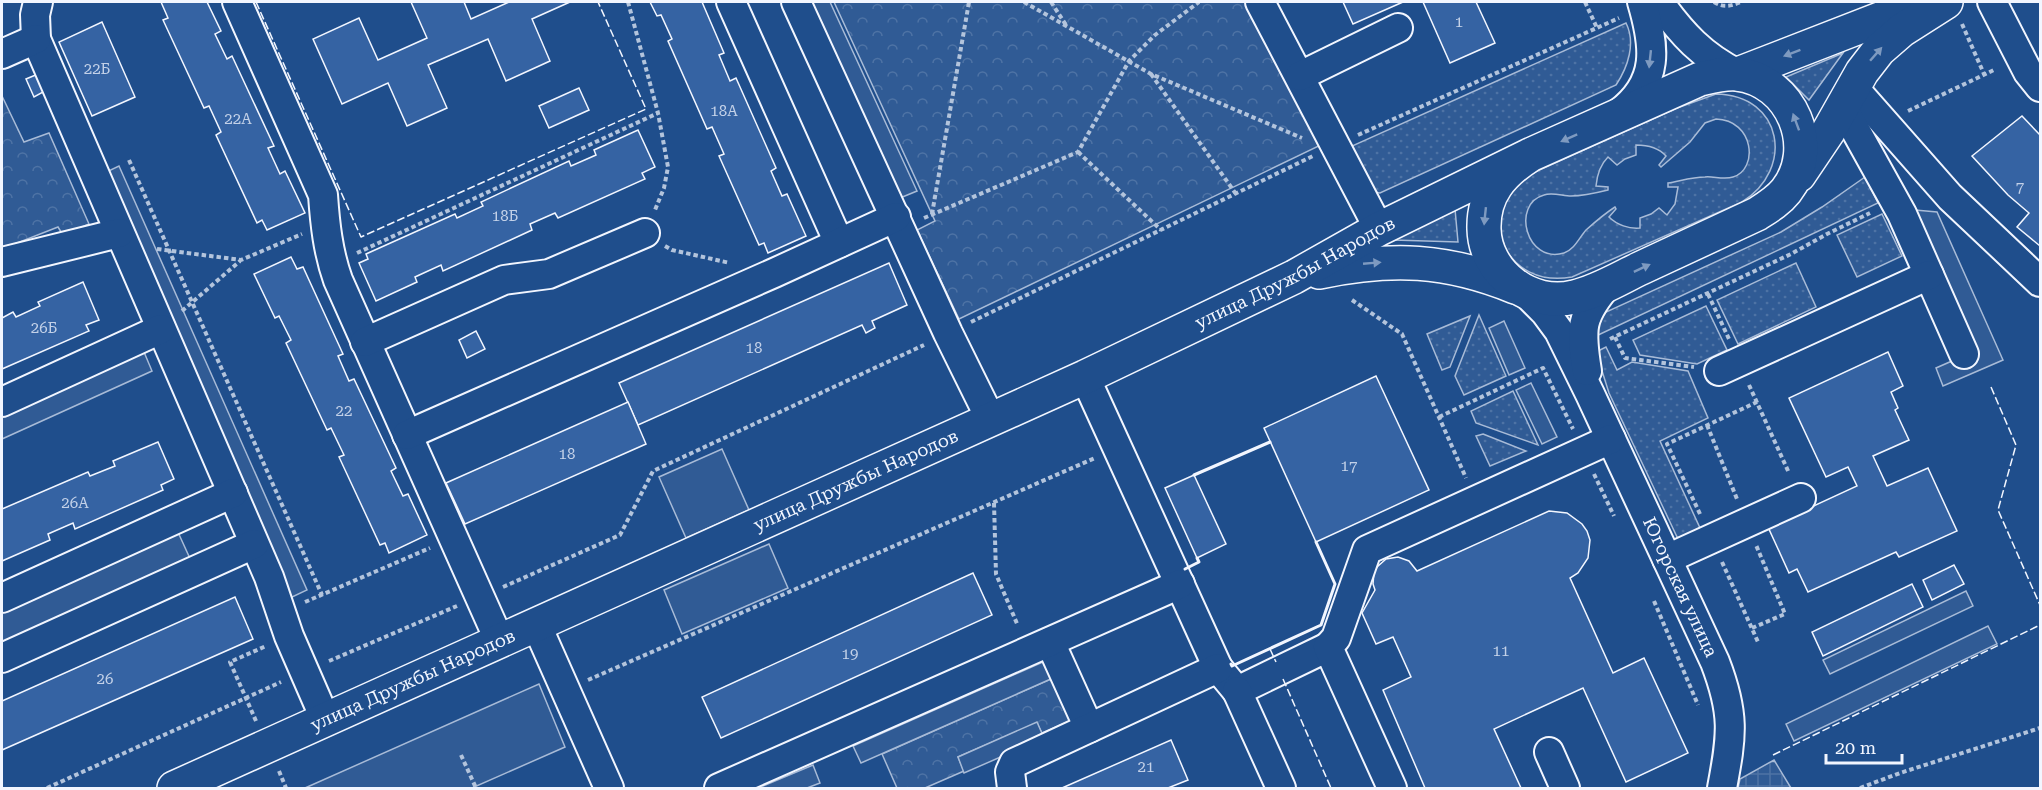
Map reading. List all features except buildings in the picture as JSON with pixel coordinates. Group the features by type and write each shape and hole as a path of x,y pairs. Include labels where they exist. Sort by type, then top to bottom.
{"main road":[{"name":"улица Дружбы Народов","path":"177,788 1085,377 1294,277 1379,229 1530,156 1700,80 1719,75 1738,74 1925,2"},
{"path":"1787,190 1814,154 1848,96 1879,50 1902,30 1954,12"},
{"name":"улица Дружбы Народов","path":"1530,156 1514,166 1497,182 1488,199 1484,218 1484,237 1490,256 1500,272 1523,290 1543,297 1562,299 1574,297 1610,283 1758,214 1774,204 1787,190 1796,174 1801,155 1801,136 1796,118 1773,88 1756,79 1738,74"},
{"path":"1294,277 1369,263 1424,263 1471,272 1523,290"}],"street":[{"path":"39,2 35,15 36,39 269,577 285,624 326,721"},
{"path":"237,2 323,195 332,265 500,642"},
{"path":"731,2 839,243"},
{"path":"796,2 948,333 991,420"},
{"path":"1260,2 1300,76 1332,147 1379,229"},
{"path":"1609,121 1630,105 1643,88 1650,65 1652,45 1642,2"},
{"path":"1659,2 1692,43 1706,56 1738,74"},
{"path":"1992,2 2028,72 2040,87"},
{"path":"1300,76 1398,28"},
{"path":"2,54 36,39"},
{"path":"1848,96 1897,123 1950,196 2040,282"},
{"path":"1848,96 1859,136 1895,201 1964,354"},
{"path":"1814,154 1897,123"},
{"path":"407,435 896,217"},
{"path":"365,342 504,280 549,274 645,233"},
{"path":"2,262 122,239"},
{"path":"1729,366 1929,275"},
{"path":"1590,394 1582,332 1586,316 1594,300 1610,283"},
{"path":"1523,290 1545,312 1559,332 1590,394"},
{"path":"2,402 161,329"},
{"path":"1085,377 1218,668 1237,691 1281,789"},
{"name":"Югорская улица","path":"1590,394 1725,689 1731,722 1722,789"},
{"path":"1237,691 1320,651 1336,638 1367,549 1611,439"},
{"path":"2,598 233,493"},
{"path":"1667,559 1801,498"},
{"path":"2,658 254,544"},
{"path":"719,789 1180,584"},
{"path":"537,626 609,789"},
{"path":"1040,647 1089,728"},
{"path":"1320,651 1372,789"},
{"path":"1320,651 1392,789"},
{"path":"1012,789 1010,772 1014,763 1218,668"},
{"path":"1549,752 1565,789"}],"path":[{"path":"628,2 658,113 668,167 664,188 645,233 672,250 774,273"},
{"path":"969,2 932,215 1078,152 1129,62 1155,35 1199,2"},
{"path":"1024,2 1151,74 1332,147"},
{"path":"1051,2 1067,26"},
{"path":"47,789 245,698 620,535 653,471 948,333 1332,147 1597,28 1585,2"},
{"path":"1714,2 1720,6 1727,6 1742,2"},
{"path":"1954,12 1984,74"},
{"path":"1897,123 1984,74 2020,57"},
{"path":"1151,74 1236,194"},
{"path":"332,265 658,113"},
{"path":"1078,152 1161,230"},
{"path":"129,160 322,595"},
{"path":"1729,366 1625,358 1616,337 1791,254 1895,201"},
{"path":"161,329 241,260 325,224"},
{"path":"122,239 169,250 241,260"},
{"path":"1708,294 1729,366 1757,402 1801,498"},
{"path":"1352,300 1402,334 1476,499"},
{"path":"1439,417 1543,368 1617,520"},
{"path":"1667,444 1757,402"},
{"path":"1707,425 1785,614 1752,628"},
{"path":"566,690 1118,448"},
{"path":"994,503 996,574 1040,647"},
{"path":"268,747 230,662 322,595 453,538"},
{"path":"1650,591 1699,707"},
{"path":"1860,789 1900,773 2040,728"},
{"path":"461,755 476,789"}],"green space":[{"path":"834,2 1248,2 1325,143 959,319 917,230 935,221"},
{"path":"1626,23 1630,39 1629,55 1616,85 1380,193 1374,192 1352,146"},
{"path":"1843,53 1809,100 1786,77"},
{"path":"1716,94 1739,98 1756,107 1768,120 1774,136 1775,154 1770,171 1759,188 1742,202 1572,277 1549,278 1530,272 1515,261 1505,246 1500,229 1502,211 1510,193 1526,176 1677,108","holes":["1716,119 1729,121 1745,136 1749,155 1747,165 1733,177 1700,177 1668,183 1668,187 1678,187 1675,204 1667,215 1659,208 1640,218 1640,228 1632,228 1623,226 1609,217 1616,209 1615,207 1586,230 1574,247 1564,253 1551,254 1540,250 1532,242 1527,231 1526,220 1528,209 1534,201 1547,194 1576,196 1608,190 1608,187 1596,186 1599,170 1608,157 1617,165 1636,155 1636,145 1648,146 1659,150 1666,156 1659,165 1661,167 1690,142 1705,123"]},
{"path":"2,96 24,142 49,133 89,224 63,235 58,227 2,249"},
{"path":"1865,177 1878,203 1594,337 1606,312 1781,232"},
{"path":"1455,209 1458,242 1393,240"},
{"path":"1882,214 1902,256 1857,277 1837,235"},
{"path":"1796,263 1816,307 1738,344 1717,300"},
{"path":"1706,306 1727,350 1697,364 1640,355 1633,340"},
{"path":"1479,315 1506,376 1464,395 1455,376"},
{"path":"1470,316 1450,367 1442,370 1427,334"},
{"path":"1606,347 1617,370 1632,362 1688,371 1708,418 1660,441 1700,528 1678,539 1609,393 1596,352"},
{"path":"1513,391 1538,445 1476,423 1471,411"},
{"path":"1483,434 1526,451 1490,466 1476,436"},
{"path":"1053,678 1072,720 1042,733 1037,723 958,757 964,771 925,788 897,788 882,754"}],"shaded area":[{"path":"810,2 830,2 917,191 900,198"},
{"path":"119,166 307,590 290,598 102,174"},
{"path":"1915,210 1937,212 2003,360 1943,386 1936,368 1977,350"},
{"path":"1504,321 1525,368 1509,375 1489,328"},
{"path":"144,352 152,371 2,439 2,417"},
{"path":"1531,383 1557,437 1542,444 1516,390"},
{"path":"722,449 749,510 686,538 659,477"},
{"path":"177,530 192,563 2,649 2,609"},
{"path":"769,544 788,588 682,634 664,590"},
{"path":"1966,591 1973,606 1830,674 1823,660"},
{"path":"1988,626 1997,644 1794,741 1786,724"},
{"path":"1045,661 1053,678 861,763 853,746"},
{"path":"539,684 565,747 472,788 305,788"},
{"path":"1037,722 1044,738 964,773 958,757"},
{"path":"1774,760 1791,788 1738,788 1740,779"},
{"path":"813,765 820,783 807,788 758,788"}],"fence":[{"path":"256,2 361,237 646,109 598,2"},
{"path":"1991,387 2016,445 1998,510 2040,605"},
{"path":"1773,755 2040,625"},
{"path":"1270,649 1276,662"},
{"path":"1283,679 1331,788"}],"wall":[{"path":"1194,475 1270,442"},
{"path":"1231,664 1232,666 1321,625 1335,584 1316,542"},
{"path":"1185,569 1199,562 1197,558"}]}
